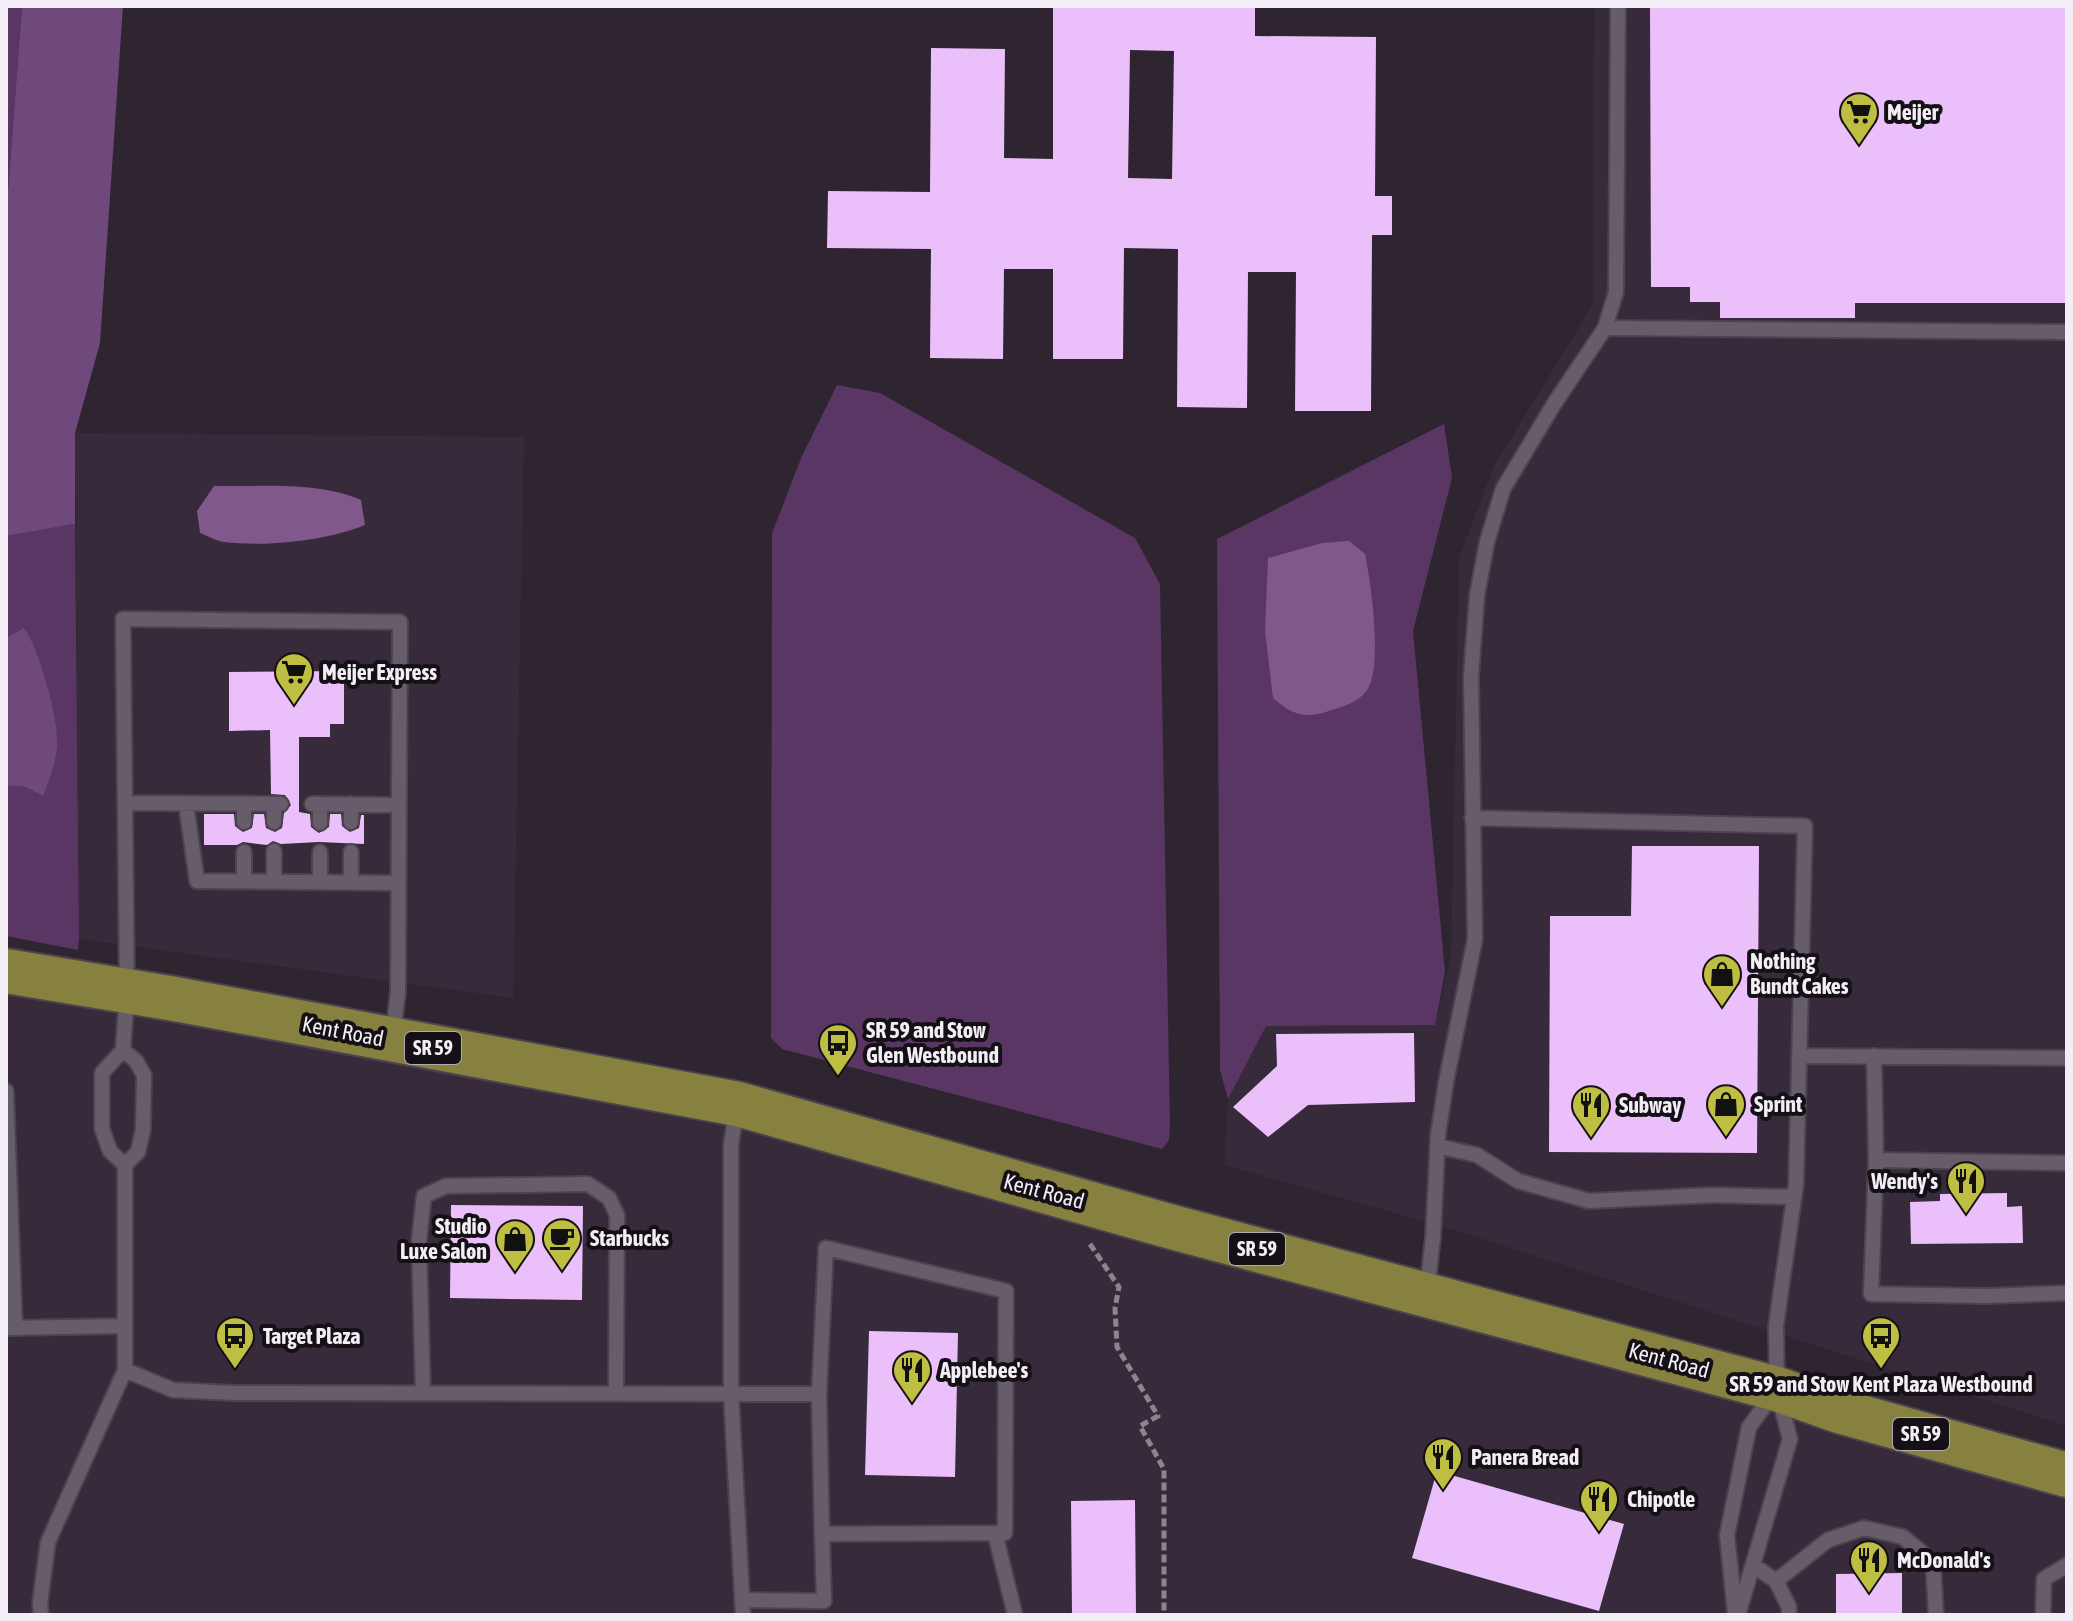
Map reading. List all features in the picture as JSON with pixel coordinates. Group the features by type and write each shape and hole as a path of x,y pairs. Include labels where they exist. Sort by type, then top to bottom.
{"main road":[{"name":"Kent Road","path":"6,971 738,1104 877,1145 1777,1389 1839,1411 2067,1475"}],"lane":[{"path":"1426,1295 1437,1146 1446,1082 1475,939 1471,676 1477,595 1487,542 1503,489 1554,404 1605,328 1616,292 1618,6"},
{"path":"1605,328 2067,332"},
{"path":"125,1165 110,1151 102,1129 102,1073 123,1050 127,992 123,619 400,622 398,992 392,1040"},
{"path":"125,803 278,804 274,822"},
{"path":"186,804 197,881 398,883"},
{"path":"244,804 244,822"},
{"path":"320,823 316,804 399,805"},
{"path":"351,804 351,822"},
{"path":"1472,818 1805,826 1801,1056 1794,1197 1776,1326 1777,1389 1790,1439 1736,1615"},
{"path":"274,851 274,881"},
{"path":"244,852 244,881"},
{"path":"320,852 320,882"},
{"path":"351,852 351,882"},
{"path":"41,1615 48,1542 125,1370 125,1165 138,1152 143,1130 144,1075 136,1061 123,1050"},
{"path":"1801,1056 2067,1058"},
{"path":"1874,1056 1876,1160 1871,1294 1987,1296 2067,1293"},
{"path":"6,1091 10,1328 125,1326"},
{"path":"738,1104 731,1144 731,1393 743,1608 824,1608 822,1534 819,1394 826,1248 1006,1291 1005,1533 822,1534"},
{"path":"1437,1146 1477,1155 1518,1181 1589,1201 1712,1195 1794,1197"},
{"path":"1876,1160 2067,1163"},
{"path":"423,1393 419,1240 424,1196 446,1186 588,1184 609,1198 617,1215 616,1393"},
{"path":"125,1370 173,1390 234,1393 819,1394"},
{"path":"1736,1615 1727,1535 1749,1427 1777,1389"},
{"path":"1776,1581 1828,1540 1864,1528 1903,1537 1933,1562 1936,1615"},
{"path":"995,1533 1015,1615"},
{"path":"1753,1565 1776,1581 1789,1607 1789,1615"},
{"path":"2043,1615 2044,1579 2067,1565"}],"path":[{"path":"1090,1244 1119,1287 1115,1308 1117,1347 1158,1416 1140,1426 1164,1469 1164,1615"}],"shaded area":[{"path":"6,6 22,6 6,218"},
{"path":"22,6 123,6 100,343 75,433 75,524 6,536 6,218"},
{"path":"1594,6 2067,6 2067,1426 1445,1227 1224,1165 1228,1099 1265,1026 1435,1024 1451,956 1459,558 1494,466 1593,304"},
{"path":"837,385 880,393 1135,538 1160,584 1170,1126 1169,1140 1162,1149 782,1049 771,1038 772,533 802,456"},
{"path":"1444,424 1452,478 1413,631 1445,972 1435,1025 1266,1026 1228,1099 1220,1070 1217,539"},
{"path":"75,433 524,437 513,998 79,939"},
{"path":"214,486 308,487 344,494 361,500 365,525 333,535 296,541 258,544 221,541 200,533 197,511"},
{"path":"75,524 78,950 6,936 6,536"},
{"path":"1349,541 1365,554 1374,624 1372,679 1367,690 1350,704 1320,713 1299,714 1273,698 1265,631 1268,558 1322,543"},
{"path":"24,628 42,668 57,736 55,761 43,796 26,787 6,785 6,638"},
{"path":"6,980 837,1145 2067,1483 2067,1615 6,1615"}],"building":[{"path":"1053,6 1255,6 1255,36 1376,37 1375,196 1392,196 1392,235 1372,235 1371,411 1295,411 1296,272 1248,272 1247,408 1177,407 1178,249 1124,248 1123,359 1053,359 1053,269 1004,269 1003,359 930,358 931,249 827,248 828,191 930,192 931,48 1005,49 1004,158 1053,159","holes":["1130,50 1174,51 1172,179 1128,178"]},
{"name":"Meijer","path":"1650,6 2067,6 2067,303 1855,303 1855,318 1720,318 1720,302 1690,302 1690,287 1651,287"},
{"path":"344,671 344,724 330,724 330,737 299,737 299,812 310,814 311,827 319,833 329,827 330,814 341,814 342,826 350,832 359,828 361,815 364,815 364,844 281,844 273,841 267,845 243,842 237,845 204,845 204,814 234,814 235,826 243,832 252,828 254,814 264,814 266,828 275,832 282,828 284,813 291,805 285,795 271,794 270,730 229,731 229,672"},
{"path":"1632,846 1759,846 1757,1153 1549,1152 1550,916 1631,916"},
{"path":"1414,1033 1415,1102 1308,1105 1268,1137 1233,1107 1277,1066 1276,1034"},
{"name":"Wendy's","path":"2007,1193 2007,1207 2022,1206 2023,1243 1911,1244 1910,1202 1940,1201 1940,1194"},
{"path":"451,1205 583,1206 582,1300 450,1298"},
{"name":"Applebee's","path":"869,1331 958,1333 955,1477 865,1475"},
{"path":"1437,1471 1624,1524 1599,1611 1412,1558"},
{"path":"1135,1500 1136,1615 1072,1615 1071,1501"},
{"name":"McDonald's","path":"1902,1573 1902,1615 1836,1615 1836,1574"}],"place":[{"name":"Meijer","path":"1859,146"},
{"name":"Meijer Express","path":"294,706"},
{"name":"Nothing Bundt Cakes","path":"1722,1008"},
{"name":"SR 59 and Stow Glen Westbound","path":"838,1077"},
{"name":"Sprint","path":"1726,1138"},
{"name":"Subway","path":"1591,1139"},
{"name":"Wendy's","path":"1966,1215"},
{"name":"Starbucks","path":"562,1272"},
{"name":"Studio Luxe Salon","path":"515,1273"},
{"name":"Target Plaza","path":"235,1370"},
{"name":"SR 59 and Stow Kent Plaza Westbound","path":"1881,1370"},
{"name":"Applebee's","path":"912,1404"},
{"name":"Panera Bread","path":"1443,1491"},
{"name":"Chipotle","path":"1599,1533"},
{"name":"McDonald's","path":"1869,1594"}]}
